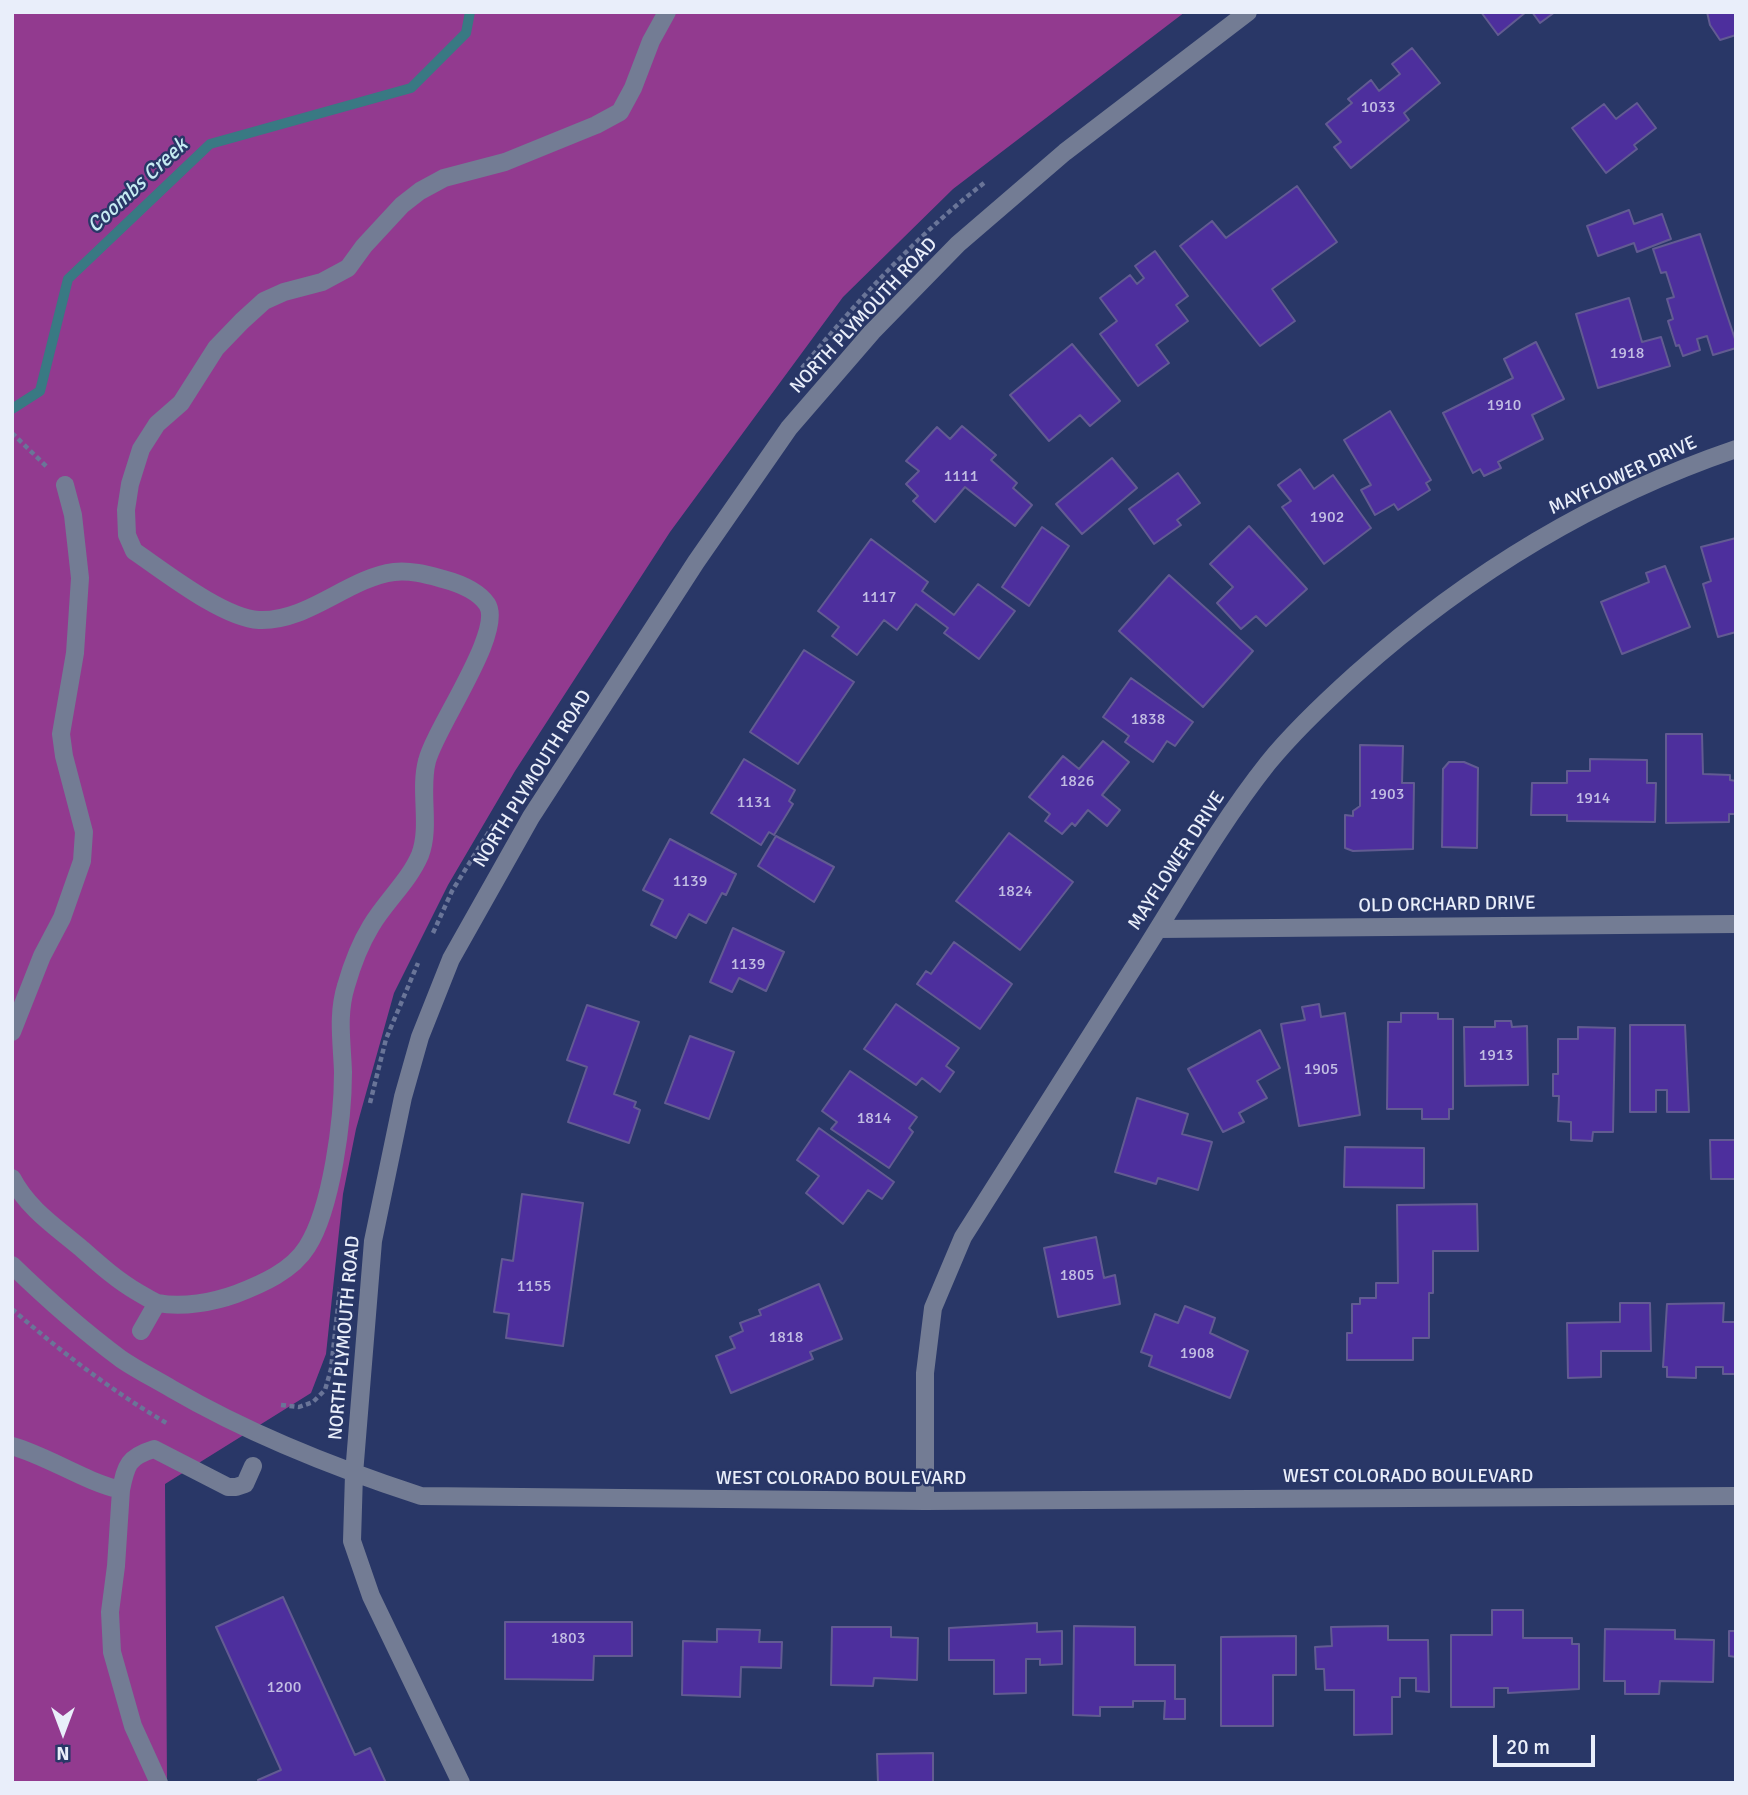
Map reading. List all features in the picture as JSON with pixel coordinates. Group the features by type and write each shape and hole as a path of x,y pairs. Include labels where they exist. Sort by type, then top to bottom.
{"street":[{"path":"12,1178 19,1191 49,1224 112,1275 157,1303 183,1304 224,1298 249,1289 286,1270 307,1247 320,1217 337,1154 342,1097 340,1012 345,988 371,925 420,854 424,832 427,762 478,655 491,621 489,606 478,595 454,582 421,573 395,572 371,578 303,610 275,619 255,620 223,610 134,551 127,535 126,510 130,484 141,449 157,424 181,403 216,348 264,301 284,292 322,282 348,268 364,246 402,205 444,178 505,162 596,125 620,112 633,88 651,41 667,12"},
{"name":"NORTH PLYMOUTH ROAD","path":"461,1783 370,1596 352,1541 354,1474 373,1241 403,1097 420,1037 451,960 531,817 696,562 789,428 872,332 958,244 1065,152 1248,12"},
{"name":"MAYFLOWER DRIVE","path":"925,1501 925,1373 933,1308 963,1237 1209,845 1269,762 1332,696 1400,635 1526,545 1612,500 1698,461 1736,449"},
{"path":"12,1032 42,956 66,906 82,861 84,832 64,756 61,734 75,653 80,578 73,515 65,485"},
{"name":"OLD ORCHARD DRIVE","path":"1158,929 1736,924"},
{"name":"WEST COLORADO BOULEVARD","path":"12,1265 61,1312 124,1361 223,1417 354,1474 421,1496 925,1501 1736,1496"},
{"path":"141,1331 157,1303"},
{"path":"12,1446 60,1464 104,1486 121,1490"},
{"path":"159,1783 133,1726 112,1652 110,1612 121,1490 127,1464 141,1453 154,1449 228,1487 244,1484 253,1466"}],"path":[{"path":"12,433 65,485"}],"shaded area":[{"path":"12,12 1185,12 953,189 843,297 670,532 515,771 448,885 394,993 356,1129 343,1194 326,1354 311,1393 165,1484 167,1783 12,1783"}],"building":[{"path":"1481,12 1526,12 1498,35"},
{"path":"1532,12 1555,12 1540,23"},
{"path":"1707,12 1736,12 1736,35 1720,40 1710,25"},
{"path":"1412,48 1440,83 1404,113 1409,120 1351,168 1334,147 1341,142 1326,124 1352,103 1348,99 1371,80 1379,91 1400,74 1392,64"},
{"path":"1637,103 1656,128 1634,145 1637,149 1606,173 1572,128 1604,104 1616,119"},
{"path":"1297,186 1337,242 1272,289 1295,321 1260,346 1180,246 1212,221 1226,238"},
{"path":"1629,210 1634,224 1662,214 1671,239 1637,252 1634,243 1598,256 1587,226"},
{"path":"1700,234 1736,348 1713,355 1707,336 1697,339 1700,350 1683,356 1679,345 1676,346 1668,321 1673,319 1667,299 1674,297 1666,272 1661,273 1653,249"},
{"path":"1155,251 1188,296 1176,305 1188,321 1156,345 1169,363 1138,386 1100,334 1117,321 1100,298 1130,275 1137,284 1144,278 1135,266"},
{"path":"1629,298 1642,342 1661,337 1670,366 1598,388 1576,314"},
{"path":"1536,342 1564,399 1532,415 1543,439 1498,462 1501,468 1484,476 1480,469 1473,473 1443,413 1513,378 1504,359"},
{"path":"1072,344 1120,401 1090,426 1080,415 1049,441 1010,395"},
{"path":"1390,411 1431,480 1426,483 1430,490 1398,510 1394,504 1375,515 1361,490 1371,485 1344,440"},
{"path":"962,426 996,455 991,460 1017,483 1013,488 1032,505 1015,526 965,487 935,522 913,501 918,496 906,484 919,471 906,461 937,427 950,439"},
{"path":"1112,458 1137,488 1082,534 1056,504"},
{"path":"1300,469 1314,489 1333,475 1371,528 1324,564 1282,507 1291,501 1278,485"},
{"path":"1178,473 1200,503 1177,520 1181,525 1154,544 1129,509"},
{"path":"1249,526 1307,589 1266,626 1256,616 1241,629 1217,603 1233,587 1210,564"},
{"path":"1042,527 1069,546 1029,606 1002,587"},
{"path":"1736,538 1736,632 1718,637 1703,584 1711,581 1701,547"},
{"path":"871,539 928,582 922,591 954,615 978,584 1015,611 979,659 944,633 948,628 916,604 897,630 884,620 857,655 832,636 839,627 818,611"},
{"path":"1665,566 1690,627 1622,654 1601,602 1649,582 1646,573"},
{"path":"1169,575 1253,651 1203,707 1119,631"},
{"path":"804,650 854,682 798,764 750,732"},
{"path":"1131,678 1193,722 1175,746 1167,741 1153,762 1125,742 1129,736 1103,717"},
{"path":"1666,734 1702,734 1703,774 1730,775 1730,780 1736,781 1736,814 1729,814 1729,822 1666,823"},
{"path":"1103,741 1129,762 1102,795 1120,810 1107,826 1088,810 1075,826 1072,823 1062,834 1045,821 1050,814 1029,797 1063,756 1079,769"},
{"path":"1360,745 1403,746 1402,783 1414,783 1413,849 1353,851 1345,848 1345,815 1353,816 1353,811 1360,806"},
{"path":"744,759 795,790 789,801 793,804 774,835 769,832 761,845 711,813"},
{"path":"1590,759 1647,760 1647,783 1656,783 1655,822 1567,821 1567,815 1531,815 1532,783 1567,783 1567,771 1590,771"},
{"path":"1449,762 1464,762 1478,768 1477,848 1442,847 1443,769"},
{"path":"1009,833 1073,882 1020,950 956,901"},
{"path":"776,836 834,867 814,902 758,866"},
{"path":"670,839 736,874 726,895 722,893 706,923 689,914 676,938 651,925 663,900 643,890"},
{"path":"733,928 784,952 766,991 739,978 732,992 710,982"},
{"path":"954,942 1012,984 980,1029 917,984 926,971 931,974"},
{"path":"896,1004 959,1048 946,1066 954,1072 940,1092 922,1078 916,1085 864,1049"},
{"path":"1319,1004 1321,1017 1345,1013 1360,1115 1299,1126 1281,1024 1305,1020 1302,1007"},
{"path":"587,1005 639,1022 614,1094 636,1102 634,1107 640,1110 629,1143 568,1122 587,1067 567,1060"},
{"path":"1401,1013 1438,1013 1438,1019 1453,1019 1453,1109 1449,1109 1449,1119 1422,1119 1422,1109 1387,1109 1388,1022 1401,1022"},
{"path":"1495,1021 1511,1021 1512,1027 1527,1026 1528,1085 1465,1086 1464,1027 1495,1027"},
{"path":"1630,1025 1685,1025 1689,1112 1667,1112 1667,1090 1656,1090 1656,1112 1630,1112"},
{"path":"1578,1027 1615,1028 1613,1132 1593,1132 1592,1141 1571,1140 1571,1122 1558,1121 1559,1096 1553,1096 1553,1074 1558,1074 1558,1039 1578,1039"},
{"path":"1260,1030 1280,1068 1257,1081 1267,1098 1239,1113 1244,1122 1223,1132 1188,1069"},
{"path":"690,1036 734,1052 709,1119 665,1103"},
{"path":"850,1071 917,1117 909,1128 913,1132 889,1168 831,1129 837,1122 822,1111"},
{"path":"1137,1098 1188,1114 1182,1134 1212,1142 1198,1190 1158,1178 1156,1184 1115,1172"},
{"path":"819,1128 894,1182 882,1199 868,1190 843,1224 806,1193 819,1176 797,1160"},
{"path":"1710,1140 1736,1140 1736,1179 1711,1179"},
{"path":"1345,1147 1424,1148 1424,1188 1344,1187"},
{"path":"522,1194 583,1203 563,1346 506,1338 509,1314 494,1312 502,1259 513,1261"},
{"path":"1477,1204 1478,1251 1433,1251 1429,1338 1413,1338 1413,1360 1347,1360 1347,1333 1352,1333 1352,1304 1360,1304 1360,1298 1376,1298 1376,1283 1398,1283 1397,1205"},
{"path":"1096,1237 1104,1278 1115,1275 1120,1304 1058,1317 1044,1248"},
{"path":"819,1284 842,1339 810,1352 813,1359 731,1393 716,1356 735,1348 730,1337 743,1331 740,1323 761,1315 759,1310"},
{"path":"1620,1303 1650,1303 1651,1351 1601,1351 1601,1377 1568,1378 1567,1323 1620,1322"},
{"path":"1724,1303 1723,1322 1736,1322 1736,1374 1723,1374 1723,1367 1696,1367 1696,1378 1667,1377 1667,1367 1663,1367 1667,1304"},
{"path":"1185,1306 1215,1318 1210,1333 1248,1351 1230,1398 1149,1366 1152,1356 1141,1352 1155,1314 1178,1323"},
{"path":"283,1597 355,1755 370,1748 386,1783 259,1783 258,1780 281,1770 216,1627"},
{"path":"1492,1610 1523,1610 1523,1638 1572,1638 1572,1644 1579,1644 1579,1689 1508,1693 1508,1688 1494,1688 1494,1707 1451,1707 1451,1635 1492,1635"},
{"path":"505,1622 632,1622 632,1656 594,1656 593,1680 505,1679"},
{"path":"1037,1623 1037,1632 1062,1631 1062,1664 1040,1665 1040,1659 1026,1659 1026,1693 994,1694 994,1660 949,1660 949,1628"},
{"path":"1074,1626 1135,1627 1135,1665 1175,1665 1175,1699 1185,1699 1185,1719 1164,1719 1165,1701 1133,1701 1133,1707 1100,1707 1100,1716 1073,1715"},
{"path":"1388,1626 1388,1640 1428,1640 1429,1692 1416,1691 1416,1678 1400,1678 1400,1697 1392,1697 1392,1734 1354,1735 1354,1690 1325,1690 1324,1669 1316,1669 1315,1647 1332,1646 1331,1627"},
{"path":"832,1627 891,1627 891,1637 918,1638 917,1680 874,1678 873,1686 831,1685"},
{"path":"717,1629 760,1630 759,1642 782,1642 781,1668 741,1667 740,1697 682,1695 683,1641 717,1642"},
{"path":"1605,1629 1675,1630 1675,1639 1714,1640 1713,1682 1660,1681 1659,1694 1625,1694 1625,1681 1604,1681"},
{"path":"1729,1631 1736,1631 1736,1657 1729,1656"},
{"path":"1296,1636 1296,1675 1273,1675 1273,1726 1221,1726 1221,1637"},
{"path":"933,1753 933,1783 878,1783 877,1754"}],"waterway":[{"name":"Coombs Creek","path":"12,409 40,391 68,279 210,144 411,88 466,33 470,12"}]}
